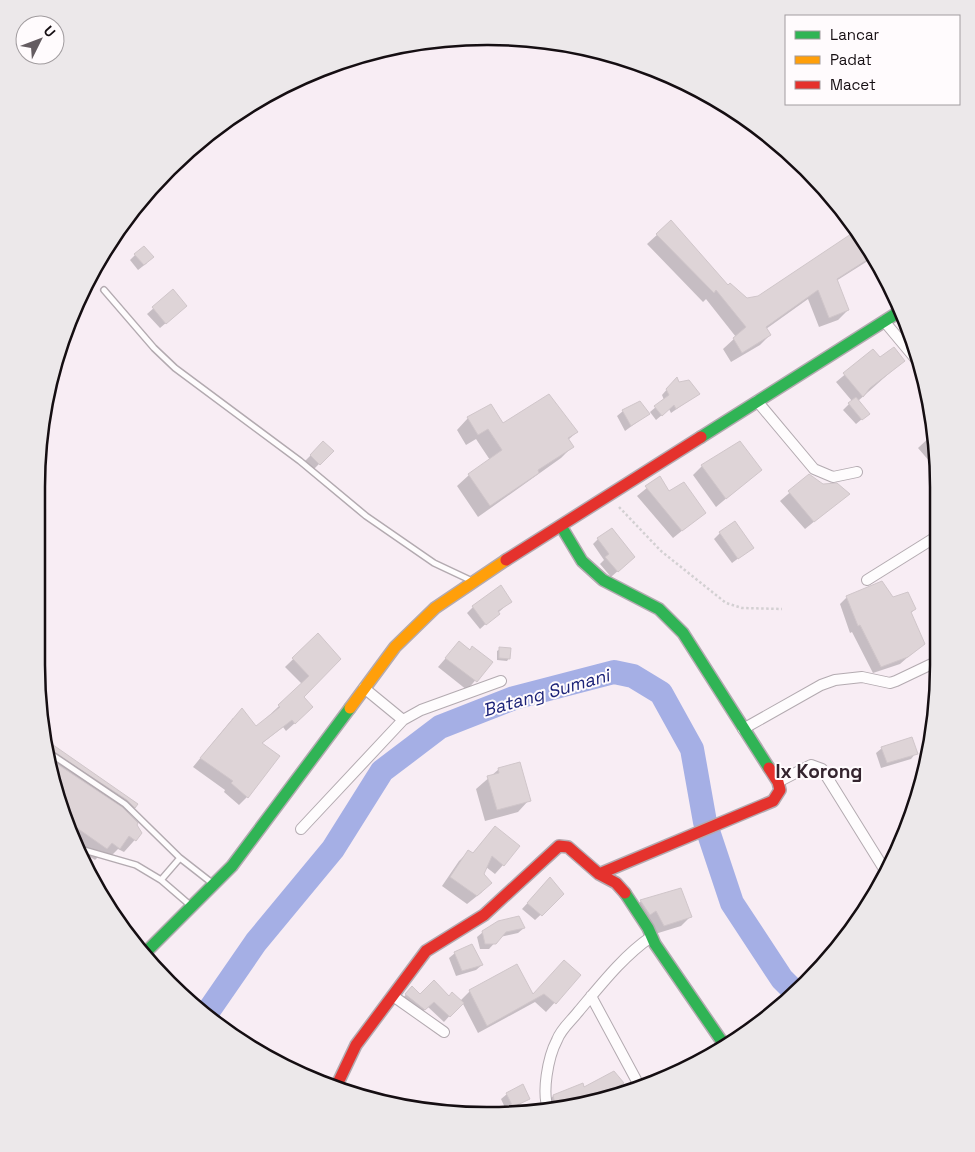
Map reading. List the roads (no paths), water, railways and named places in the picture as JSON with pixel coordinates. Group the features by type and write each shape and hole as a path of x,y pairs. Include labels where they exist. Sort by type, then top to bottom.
{"main road":[{"path":"149,949 214,885 244,850 395,647 435,608 473,581 607,495 894,315"},
{"path":"561,526 582,561 602,580 659,609 683,633 778,782 780,790 773,802 599,874"},
{"path":"339,1081 356,1045 426,951 484,915 559,846 568,847 599,874 616,883 621,888 648,928 651,937 721,1040"}],"street":[{"path":"884,321 909,350"},
{"path":"757,401 814,470 833,477 858,472"},
{"path":"867,580 930,541"},
{"path":"743,729 821,685 836,680 862,677 896,682 930,665"},
{"path":"301,829 403,720 421,710 501,681"},
{"path":"364,688 403,720"},
{"path":"778,782 807,766 819,766 882,865"},
{"path":"546,1103 545,1086 556,1040 591,996 635,949 651,937"},
{"path":"393,996 444,1032"},
{"path":"591,996 637,1081"}],"lane":[{"path":"104,290 154,348 175,368 300,461 373,522 434,563 473,581"},
{"path":"55,757 125,804 180,858 214,885"},
{"path":"87,851 136,865 161,880 192,906"},
{"path":"161,880 180,858"}],"waterway":[{"name":"Batang Sumani","path":"210,1009 256,942 333,849 382,771 440,727 514,698 614,672 633,676 661,693 692,749 705,822 732,903 782,979 790,987"}],"district":[{"name":"Ix Korong","path":"819,771"}]}
